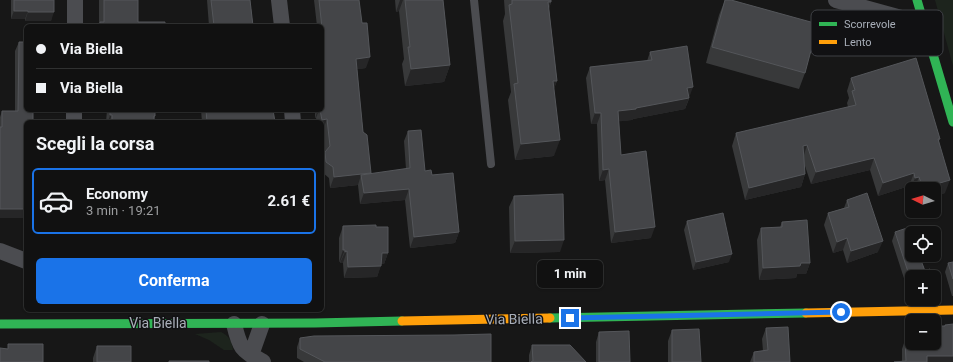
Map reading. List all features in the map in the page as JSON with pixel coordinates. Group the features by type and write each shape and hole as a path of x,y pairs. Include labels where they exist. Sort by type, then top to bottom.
{"main road":[{"path":"917,0 920,10"},
{"path":"933,56 953,122"},
{"name":"Via Biella","path":"0,324 120,316 234,324 262,324 315,317 953,310"}],"street":[{"path":"75,0 75,24"},
{"path":"279,0 282,24"},
{"path":"836,0 873,10"},
{"path":"0,251 24,260"},
{"path":"234,324 237,338 241,347 257,358 262,324"}],"lane":[{"path":"474,0 491,164"}],"shaded area":[{"path":"935,0 953,0 953,66 943,29 943,10 938,10"},
{"path":"221,332 230,339 233,350 224,350 209,340 195,334"}],"building":[{"path":"14,0 54,0 54,12 14,11"},
{"path":"104,0 138,0 138,22 165,22 165,24 100,24 100,22 104,22"},
{"path":"211,0 250,0 253,24 214,24"},
{"path":"319,0 359,0 362,23 367,23 370,57 356,59 363,132 367,135 371,173 334,177 333,167 326,162 325,152 330,146 327,119 322,120 320,112 324,112 324,24 322,24"},
{"path":"405,0 443,0 450,65 411,69"},
{"path":"512,0 551,0 551,2 548,2 557,81 553,81 560,140 521,144 514,84 518,83 509,5 512,4"},
{"path":"725,0 731,0 811,22 811,50 805,73 712,47"},
{"path":"19,42 24,42 24,112 33,112 33,120 24,120 24,209 0,209 0,127 2,127 2,111 18,111"},
{"path":"687,46 693,87 687,88 689,98 636,109 618,111 621,155 646,151 655,227 615,232 609,169 603,170 601,113 595,113 590,67 652,60 650,52"},
{"path":"916,58 940,139 938,139 950,180 941,183 921,182 919,177 915,178 914,173 883,183 874,158 816,172 807,145 803,146 805,174 749,188 736,133 856,105 852,91 855,90 851,78"},
{"path":"110,112 155,112 154,120 112,120 112,115 110,115"},
{"path":"206,112 273,112 275,120 207,120"},
{"path":"421,130 425,171 431,170 432,175 453,173 459,232 414,237 409,189 364,193 361,175 410,168 408,131"},
{"path":"867,193 883,241 851,251 847,238 837,242 828,213 849,207 847,200"},
{"path":"563,194 564,240 515,241 514,196"},
{"path":"723,213 732,254 696,262 687,221"},
{"path":"807,220 810,263 801,263 800,266 763,268 761,228 782,227 782,222"},
{"path":"376,225 376,227 388,227 388,253 382,253 381,266 348,267 347,251 345,252 345,250 343,250 343,226"},
{"path":"905,229 905,262 922,262 925,270 907,270 895,232"},
{"path":"953,262 953,279 948,263"},
{"path":"953,324 953,356 927,356 927,362 894,362 906,361 905,350 941,350 941,326"},
{"path":"788,327 790,362 754,362 754,352 768,350 766,328"},
{"path":"699,329 701,362 672,362 672,330"},
{"path":"629,331 630,362 599,362 599,332"},
{"path":"491,334 491,362 325,362 300,349 300,338 314,336"},
{"path":"8,344 43,344 43,362 0,362 0,348 8,349"},
{"path":"532,345 570,345 586,362 531,362 533,361"},
{"path":"97,346 131,346 131,362 97,362"},
{"path":"209,361 209,362 169,362"}],"traffic: fast":[{"path":"917,0 920,10"},
{"path":"934,56 953,122"},
{"path":"550,318 806,313"},
{"path":"0,324 315,323 402,321"}],"traffic: slow":[{"path":"806,313 953,310"},
{"path":"402,321 550,318"}],"route":[{"path":"570,318 841,312"}]}
